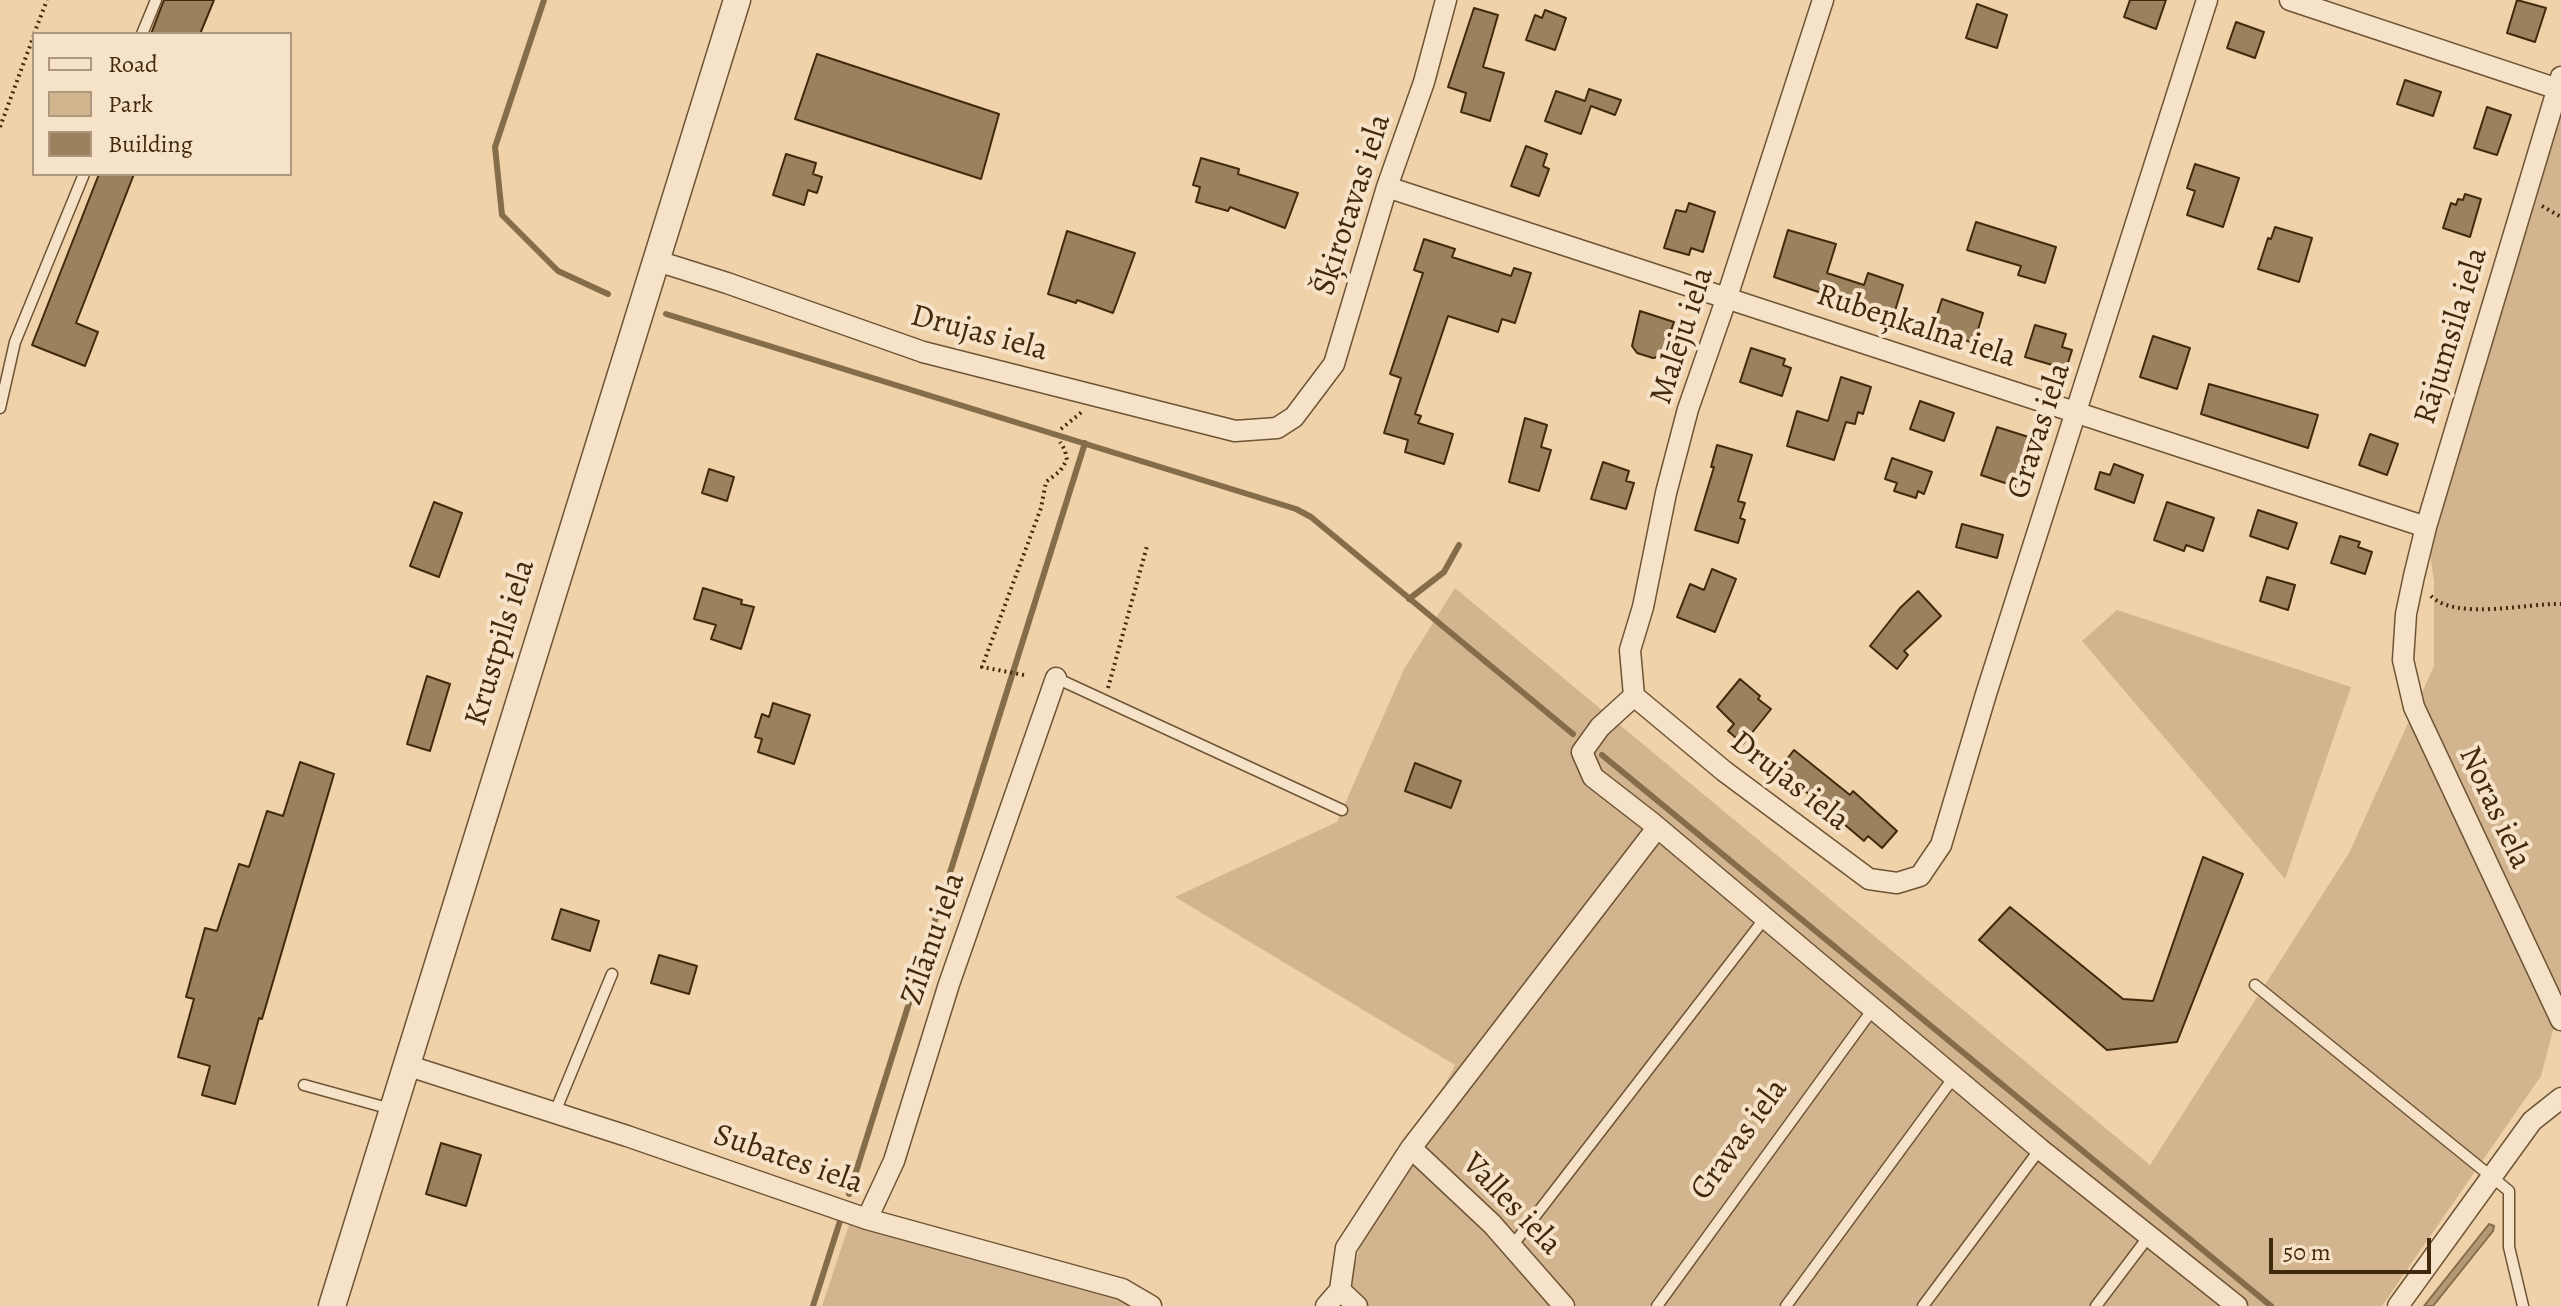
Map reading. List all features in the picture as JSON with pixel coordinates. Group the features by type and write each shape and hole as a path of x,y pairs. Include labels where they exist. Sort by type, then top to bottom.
{"street":[{"name":"Krustpils iela","path":"332,1306 737,0"},
{"name":"Šķirotavas iela","path":"1294,417 1334,364 1387,187 1419,100 1446,0"},
{"name":"Malēju iela","path":"1634,696 1630,650 1643,607 1666,493 1688,409 1823,0"},
{"name":"Gravas iela","path":"1920,876 1941,845 1978,719 2207,0"},
{"path":"2290,0 2559,83"},
{"name":"Rājumsila iela","path":"2406,614 2426,527 2559,83"},
{"name":"Rubeņkalna iela","path":"1387,187 2426,527"},
{"name":"Drujas iela","path":"654,260 923,352 1235,431 1277,428 1294,417"},
{"name":"Noras iela","path":"2406,614 2403,660 2414,707 2561,1020"},
{"name":"Zilānu iela","path":"867,1219 894,1161 949,984 1056,678"},
{"name":"Drujas iela","path":"1634,696 1724,771 1869,879 1897,883 1920,876"},
{"path":"1634,696 1600,727 1582,752 1593,777 2040,1149 2237,1306"},
{"path":"1326,1306 1340,1290 1346,1248 1411,1148 1657,828"},
{"name":"Subates iela","path":"406,1065 555,1112 867,1219 1122,1289 1151,1306"},
{"path":"2398,1306 2532,1121 2561,1098"},
{"name":"Valles iela","path":"1411,1148 1512,1246 1564,1306"},
{"path":"1340,1290 1357,1306"}],"lane":[{"path":"143,32 156,0"},
{"path":"0,408 15,342 83,176"},
{"path":"1056,678 1342,810"},
{"path":"1512,1246 1765,918"},
{"path":"555,1112 612,974"},
{"path":"2255,985 2509,1191 2509,1247 2523,1306"},
{"name":"Gravas iela","path":"1657,1306 1873,1009"},
{"path":"1786,1306 1954,1077"},
{"path":"304,1085 393,1110"},
{"path":"1923,1306 2040,1149"},
{"path":"2096,1306 2149,1236"}],"path":[{"path":"35,32 47,0"},
{"path":"0,127 32,40"},
{"path":"1024,675 982,667 1041,508 1046,482 1060,471 1067,460 1060,442"},
{"path":"1104,701 1147,546"},
{"path":"2414,576 2435,600 2461,609 2561,604"}],"green space":[{"path":"2561,77 2561,1032 2554,1027 2541,1076 2382,1306 1342,1306 1362,1240 1455,1065 1175,897 1337,822 1404,669 1455,588 2150,1165 2349,853 2434,666 2434,581 2426,527"},
{"path":"2117,610 2351,687 2285,879 2082,641"},
{"path":"851,1219 1101,1289 1138,1306 822,1306"}],"shaded area":[{"path":"2489,1224 2494,1226 2493,1231 2433,1306 2424,1306"}],"building":[{"path":"164,0 214,0 201,32 152,32"},
{"path":"2130,0 2166,0 2156,29 2124,17"},
{"path":"2517,0 2546,8 2535,42 2507,33"},
{"path":"1977,4 2007,15 1997,48 1966,38"},
{"path":"1474,8 1498,15 1483,67 1504,73 1490,121 1461,112 1466,93 1448,87"},
{"path":"1545,10 1566,18 1555,50 1526,40 1535,15 1542,18"},
{"path":"2236,22 2264,32 2255,58 2227,48"},
{"path":"817,54 999,114 981,179 795,119"},
{"path":"2405,80 2441,92 2433,116 2397,104"},
{"path":"1589,89 1621,100 1615,115 1591,106 1581,134 1545,121 1556,91 1585,101"},
{"path":"2487,107 2511,115 2497,155 2474,148"},
{"path":"1526,146 1547,154 1543,166 1549,169 1539,196 1511,186"},
{"path":"786,154 816,163 813,174 822,177 817,193 808,190 804,205 773,195"},
{"path":"1201,158 1239,169 1238,174 1298,193 1285,228 1230,207 1228,211 1196,202 1200,187 1193,185"},
{"path":"2195,164 2239,178 2223,227 2187,215 2195,191 2187,188"},
{"path":"98,176 133,176 76,323 98,332 85,366 32,345"},
{"path":"2465,194 2481,199 2470,237 2443,228 2451,203 2456,205"},
{"path":"1689,203 1715,212 1703,252 1691,248 1689,255 1664,248 1676,210 1686,212"},
{"path":"1976,222 2056,247 2045,283 2018,275 2021,266 1967,250"},
{"path":"2275,227 2312,238 2299,282 2258,269"},
{"path":"1788,230 1836,244 1827,273 1864,285 1868,273 1903,285 1893,317 1774,277"},
{"path":"1067,231 1135,253 1113,313 1048,294"},
{"path":"1424,239 1455,249 1452,257 1511,276 1514,268 1531,273 1515,323 1502,319 1498,332 1448,316 1415,414 1421,416 1418,423 1453,434 1444,464 1405,452 1408,440 1384,433 1401,378 1390,374 1423,273 1414,270"},
{"path":"1942,299 1983,313 1974,343 1932,330"},
{"path":"1640,311 1674,322 1662,356 1653,358 1637,353 1632,346"},
{"path":"2035,325 2066,334 2062,347 2072,350 2066,369 2025,357"},
{"path":"2153,336 2190,348 2177,389 2140,377"},
{"path":"1751,348 1785,359 1783,365 1791,368 1782,396 1740,382"},
{"path":"1841,377 1871,387 1863,414 1858,412 1855,424 1846,422 1834,460 1787,446 1797,411 1828,421"},
{"path":"2209,384 2318,415 2308,448 2201,414"},
{"path":"1920,401 1954,413 1944,441 1910,429"},
{"path":"1525,418 1547,425 1541,447 1551,450 1539,491 1509,482"},
{"path":"1997,427 2038,440 2023,489 1981,475"},
{"path":"2370,434 2398,444 2387,475 2359,465"},
{"path":"1717,445 1752,455 1738,501 1745,503 1740,518 1745,520 1738,543 1695,530 1714,467 1711,467"},
{"path":"1892,458 1932,472 1924,494 1918,491 1916,498 1894,491 1897,483 1885,479"},
{"path":"1603,462 1629,471 1626,481 1634,483 1626,509 1591,499"},
{"path":"2114,464 2143,475 2134,503 2095,489 2100,472 2110,475"},
{"path":"709,469 734,477 727,501 702,493"},
{"path":"434,502 462,513 439,577 410,566"},
{"path":"2167,502 2214,518 2203,551 2186,545 2184,551 2154,540"},
{"path":"2258,510 2297,523 2288,549 2250,536"},
{"path":"1962,524 2003,535 1997,558 1956,547"},
{"path":"2340,536 2360,542 2358,547 2372,552 2365,574 2331,563"},
{"path":"1712,569 1736,579 1715,632 1677,617 1690,584 1704,590"},
{"path":"2267,577 2295,585 2288,610 2260,601"},
{"path":"703,588 754,607 741,649 711,639 716,625 694,619"},
{"path":"1918,591 1941,616 1904,651 1908,655 1897,669 1870,646"},
{"path":"427,676 450,684 430,751 407,744"},
{"path":"1740,679 1771,709 1743,744 1728,731 1734,724 1717,707"},
{"path":"773,703 810,715 794,764 758,752 762,739 755,737 762,714 769,717"},
{"path":"1794,750 1850,795 1853,791 1897,831 1882,848 1868,836 1864,841 1779,769"},
{"path":"300,762 334,774 235,1104 202,1095 210,1066 178,1057 194,999 186,997 205,928 217,931 239,864 249,867 267,811 283,816"},
{"path":"1415,763 1461,781 1451,808 1405,791"},
{"path":"2203,857 2243,874 2177,1042 2107,1050 1979,940 2010,907 2123,999 2153,1001"},
{"path":"561,909 599,921 590,951 552,939"},
{"path":"659,955 697,966 689,994 651,983"},
{"path":"441,1143 481,1155 466,1206 426,1194"}],"waterway":[{"path":"544,0 495,147 502,215 558,271 608,294"},
{"path":"666,314 1296,509 1311,517 1573,734"},
{"path":"849,1194 1085,443"},
{"path":"1409,599 1444,572 1459,545"},
{"path":"1602,755 2271,1306"},
{"path":"813,1306 840,1221"}]}
